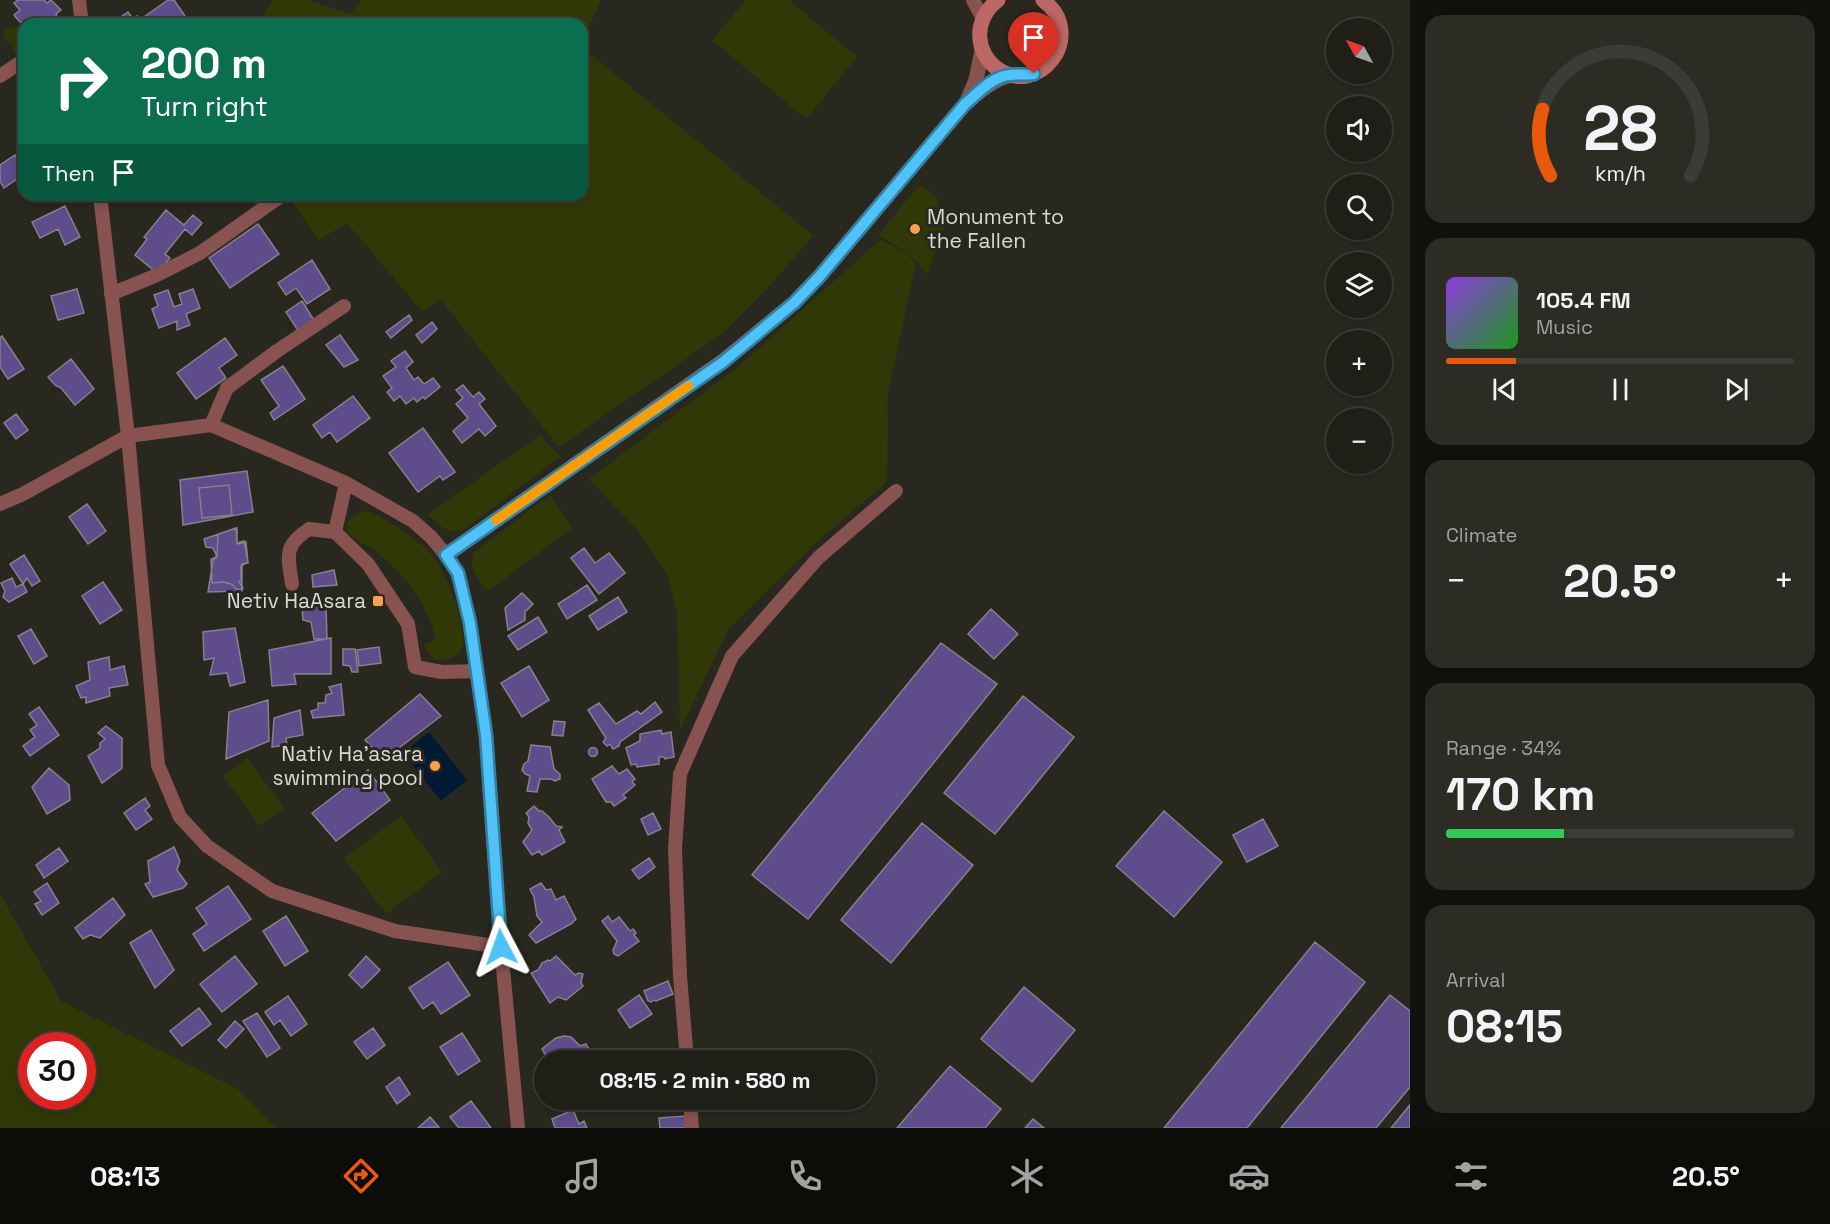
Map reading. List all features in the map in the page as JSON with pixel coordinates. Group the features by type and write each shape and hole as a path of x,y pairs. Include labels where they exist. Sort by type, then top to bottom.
{"main road":[{"path":"998,0 987,10 982,19 980,29 982,50 993,66 1011,75 1022,76 1034,74 1044,68 1059,50 1062,39 1058,16 1043,0"},
{"path":"1058,16 1062,0"}],"street":[{"path":"80,0 82,18"},
{"path":"973,0 982,19"},
{"path":"965,104 976,80 982,50"},
{"path":"0,76 18,64"},
{"path":"446,555 723,362 762,331 794,303 831,264 965,104 987,85 999,78 1011,75"},
{"path":"101,201 128,436 158,765 180,818 207,846 272,891 395,931 501,947"},
{"path":"111,294 157,275 200,253 274,201"},
{"path":"211,425 227,388 344,306"},
{"path":"0,504 23,494 128,436 211,425 346,483 412,521 431,537 446,555 458,573 470,623 486,735 501,947 518,1128"},
{"path":"335,532 346,483"},
{"path":"686,1050 680,976 675,849 680,774 732,656 818,558 896,491"},
{"path":"292,584 288,554 295,538 309,528 335,532 368,564 408,624 415,667 442,672 477,672"},
{"path":"691,1110 693,1128"}],"green space":[{"path":"273,0 307,0 350,14 362,0 601,0 588,29 588,18 260,18"},
{"path":"746,0 789,0 857,57 806,119 712,40"},
{"path":"18,26 18,50 15,54 12,46 4,39 5,29"},
{"path":"588,46 589,53 813,235 776,279 723,333 559,447 441,300 422,311 347,223 319,240 291,201 588,201"},
{"path":"917,187 928,190 936,197 942,208 944,219 928,274 905,252 878,236"},
{"path":"880,240 904,252 916,263 888,393 887,482 821,538 728,630 680,730 677,613 667,574 638,531 589,479 740,365"},
{"path":"540,435 560,457 463,530 448,530 427,515"},
{"path":"550,495 572,528 488,591 475,574 472,564 473,553"},
{"path":"363,511 370,512 406,532 432,555 437,563 450,587 463,630 461,650 453,657 436,660 427,651 424,644 436,640 421,602 385,559 356,540 348,531 349,521"},
{"path":"247,758 284,808 260,826 223,776"},
{"path":"401,816 442,872 386,914 344,858"},
{"path":"0,894 62,1002 238,1089 276,1128 0,1128"}],"water":[{"name":"Nativ Ha'asara swimming pool","path":"429,732 467,780 441,801 403,753"}],"building":[{"path":"18,0 44,0 47,3 51,0 61,10 56,14 58,18 18,20 14,15 20,10 14,3"},
{"path":"168,0 174,0 185,16 182,18 142,18"},
{"path":"128,12 132,18 119,18"},
{"path":"15,155 18,159 18,178 4,188 0,181 0,165"},
{"path":"65,206 80,237 65,245 58,229 40,238 32,222"},
{"path":"166,210 184,225 193,215 202,223 192,235 185,229 165,254 170,258 157,273 135,255 147,239 144,237"},
{"path":"258,224 279,254 230,288 209,258"},
{"path":"312,260 330,289 307,304 296,288 286,295 278,283"},
{"path":"77,289 84,313 58,320 51,296"},
{"path":"193,289 200,308 186,314 190,325 177,330 177,321 159,328 152,309 158,306 154,295 168,290 174,307 182,304 179,294"},
{"path":"302,301 315,322 299,332 286,312"},
{"path":"409,315 412,320 391,338 386,332"},
{"path":"432,322 437,329 422,343 416,335"},
{"path":"340,335 358,360 344,367 326,345"},
{"path":"2,336 24,369 8,379 0,367 0,338"},
{"path":"225,338 237,355 219,368 226,378 196,399 177,373"},
{"path":"405,351 413,362 406,368 414,380 418,377 424,384 433,378 440,387 425,399 423,397 417,402 414,398 406,404 400,396 394,401 387,392 392,388 383,376 396,367 391,361"},
{"path":"71,359 94,389 75,405 48,377"},
{"path":"283,366 305,399 274,420 270,413 279,406 261,380"},
{"path":"463,385 473,397 479,392 485,399 479,404 496,426 485,436 479,429 462,443 453,431 468,418 456,404 463,398 456,390"},
{"path":"353,396 370,418 337,442 330,432 322,438 313,425"},
{"path":"16,414 28,430 16,439 4,423"},
{"path":"423,428 455,472 443,480 440,476 418,492 389,453"},
{"path":"247,471 253,512 183,525 180,480"},
{"path":"229,485 232,515 202,518 199,488"},
{"path":"87,504 106,531 88,544 69,517"},
{"path":"236,528 237,543 244,541 248,562 241,566 239,582 243,588 238,590 231,584 212,583 211,559 217,557 213,548 206,547 204,539"},
{"path":"237,528 237,544 246,542 248,563 242,564 242,591 208,592 213,561 217,555 218,534"},
{"path":"584,548 595,563 609,553 625,573 599,594 571,558"},
{"path":"24,555 40,581 32,586 27,578 23,584 10,564"},
{"path":"334,570 337,585 313,587 312,575"},
{"path":"12,578 16,587 23,584 27,592 9,602 3,597 5,591 1,583"},
{"path":"103,582 122,610 100,624 82,596"},
{"path":"587,585 597,600 567,619 558,604"},
{"path":"522,593 533,604 525,612 525,620 508,630 505,608"},
{"path":"618,597 627,612 598,630 589,616"},
{"path":"326,605 327,639 314,639 311,622 303,620 302,608"},
{"path":"991,609 1018,634 994,659 968,634"},
{"path":"538,617 547,632 518,650 508,636"},
{"path":"235,628 245,682 230,686 227,673 210,675 214,658 204,660 203,632"},
{"path":"31,629 47,656 34,664 18,636"},
{"path":"331,638 331,674 294,674 296,684 272,686 269,650"},
{"path":"941,643 997,684 808,919 752,875"},
{"path":"379,647 381,663 359,666 357,650"},
{"path":"343,649 355,649 358,672 352,672 350,666 343,665"},
{"path":"109,657 110,670 124,666 128,685 109,688 110,696 86,703 86,697 81,698 76,686 90,680 88,662"},
{"path":"529,666 549,700 522,717 501,683"},
{"path":"341,684 344,715 313,718 311,711 318,709 318,703 325,703 326,695 332,693 329,687"},
{"path":"420,694 441,716 383,760 365,740"},
{"path":"1023,696 1074,737 995,834 944,793"},
{"path":"268,700 269,741 226,759 229,712"},
{"path":"655,702 662,712 613,749 610,744 607,746 603,742 606,738 588,710 599,703 616,724 637,711 641,714"},
{"path":"39,707 59,735 30,756 23,746 35,737 30,730 37,725 29,714"},
{"path":"300,710 303,735 286,738 287,745 272,747 274,718"},
{"path":"554,721 565,722 563,736 552,735"},
{"path":"106,726 122,738 122,768 102,783 88,756 100,748 100,743 105,739 98,733"},
{"path":"661,730 662,734 671,732 674,757 665,759 659,757 659,764 637,767 636,764 631,765 626,748 640,741 640,734"},
{"path":"531,745 550,747 554,769 560,774 560,779 555,781 540,779 537,792 527,791 530,776 522,770 528,761"},
{"path":"593,748 597,752 593,756 589,752"},
{"path":"612,766 619,774 627,769 635,779 632,782 635,785 623,795 626,798 614,806 611,802 606,802 592,779"},
{"path":"49,768 69,785 70,800 47,814 32,787"},
{"path":"368,770 390,800 336,841 312,813"},
{"path":"145,798 150,806 145,810 152,819 136,830 124,813"},
{"path":"534,806 549,817 556,826 562,827 559,830 565,842 542,855 539,851 532,855 523,842 532,830 526,813"},
{"path":"1164,811 1222,862 1174,917 1116,866"},
{"path":"653,813 661,829 648,835 641,819"},
{"path":"1263,819 1278,846 1247,862 1233,835"},
{"path":"922,823 973,865 891,963 841,920"},
{"path":"174,847 180,861 177,870 187,884 183,888 153,897 145,884 150,882 148,861"},
{"path":"59,848 68,861 44,878 36,865"},
{"path":"649,858 655,867 639,879 632,870"},
{"path":"47,883 59,903 42,915 35,904 41,901 34,892"},
{"path":"541,883 546,890 551,889 556,900 564,896 576,919 536,943 529,935 542,922 537,916 534,897 530,889"},
{"path":"228,886 251,919 204,951 193,934 207,924 196,908"},
{"path":"113,898 125,915 100,938 90,935 83,939 75,928"},
{"path":"286,916 308,951 285,966 263,931"},
{"path":"608,916 612,922 619,917 630,931 633,929 639,941 618,956 613,950 617,941 602,921"},
{"path":"151,930 174,970 155,988 130,943"},
{"path":"1315,942 1365,982 1247,1128 1164,1128"},
{"path":"235,956 257,984 222,1012 200,984"},
{"path":"366,956 380,970 362,988 349,975"},
{"path":"556,956 575,975 583,974 581,982 583,986 566,1000 558,997 550,1003 531,973 538,970 542,963"},
{"path":"448,962 470,995 441,1014 433,1002 423,1009 409,988"},
{"path":"668,981 673,994 656,1001 648,1001 644,991"},
{"path":"1024,987 1075,1030 1032,1082 981,1039"},
{"path":"639,995 652,1014 630,1028 618,1010"},
{"path":"1390,995 1410,1011 1410,1087 1376,1128 1281,1128"},
{"path":"288,996 307,1024 291,1036 280,1020 274,1025 265,1012"},
{"path":"199,1008 211,1024 182,1046 170,1031"},
{"path":"257,1013 280,1048 267,1057 243,1021"},
{"path":"235,1021 244,1029 226,1048 218,1040"},
{"path":"373,1028 385,1045 367,1059 354,1042"},
{"path":"462,1033 480,1061 458,1075 440,1047"},
{"path":"571,1037 580,1046 586,1044 589,1050 543,1050 556,1038"},
{"path":"950,1066 1001,1109 985,1128 897,1128"},
{"path":"399,1077 410,1094 397,1104 386,1087"},
{"path":"471,1101 491,1128 459,1128 450,1117"},
{"path":"1410,1105 1410,1128 1391,1128"},
{"path":"573,1110 579,1124 584,1121 587,1128 555,1128 552,1119"},
{"path":"687,1116 687,1128 660,1128 659,1118"},
{"path":"430,1117 439,1127 418,1128"},
{"path":"1033,1119 1044,1128 1025,1128"}],"slow traffic":[{"path":"496,520 688,386"}],"place":[{"name":"Monument to the Fallen","path":"915,229"},
{"name":"Netiv HaAsara","path":"378,601"},
{"name":"Nativ Ha'asara swimming pool","path":"435,766"}],"route":[{"path":"501,947 486,735 470,623 458,573 446,555 723,362 762,331 794,303 828,268 965,104 999,78 1034,74"}]}
